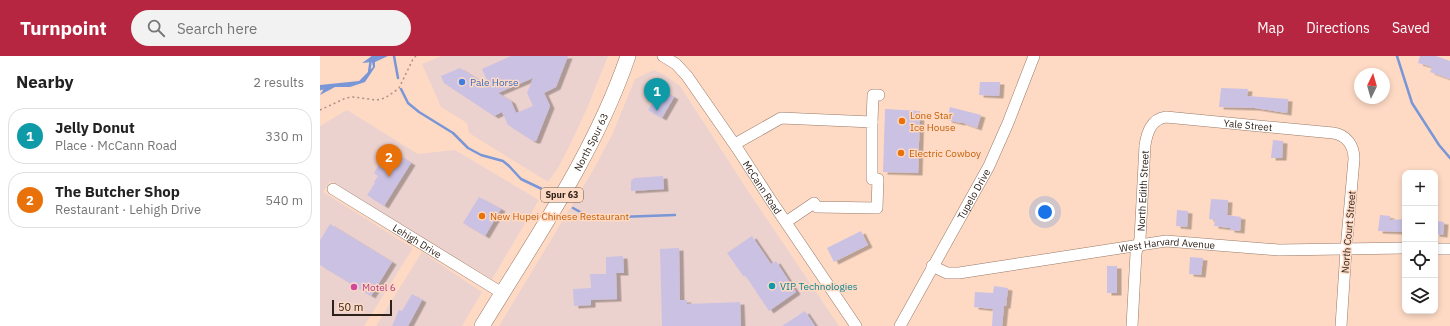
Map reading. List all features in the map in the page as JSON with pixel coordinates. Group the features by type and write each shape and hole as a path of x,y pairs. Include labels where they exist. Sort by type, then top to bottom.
{"main road":[{"name":"North Spur 63","path":"482,326 584,156 608,106 628,56"}],"street":[{"name":"McCann Road","path":"663,56 676,64 687,76 735,144 856,326"},
{"name":"Tupelo Drive","path":"900,326 932,266 989,166 1002,138 1034,56"},
{"path":"786,222 814,203 817,206 877,208 878,179 872,179 872,122 873,95 879,95"},
{"name":"Yale Street","path":"1150,128 1157,120 1163,117 1169,117 1337,134 1348,140"},
{"path":"735,144 781,118 872,122"},
{"name":"North Edith Street","path":"1132,326 1136,253 1140,239 1145,145 1150,128"},
{"name":"North Court Street","path":"1341,326 1354,159 1348,140"},
{"name":"Lehigh Drive","path":"333,189 502,293"},
{"name":"West Harvard Avenue","path":"932,266 946,273 959,273 1171,241 1279,250 1402,248"},
{"path":"1438,249 1450,249"}],"path":[{"path":"320,110 346,98 353,97 377,100 385,98 399,88 413,59 416,56"}],"shaded area":[{"path":"442,56 608,56 588,106 570,145 558,168 548,182 469,133 467,123 441,107 422,64"},
{"path":"654,70 665,75 680,86 750,194 839,326 499,326 592,172 612,135 635,79"},
{"path":"347,110 418,154 455,150 539,200 492,279 330,181 323,192 413,248 364,326 320,326 320,126"},
{"path":"422,252 482,292 462,326 376,326"}],"water":[{"path":"372,56 388,56 375,62 375,67 365,82 350,87 335,87 320,95 325,87 320,88 320,85 359,81 373,67 372,62 362,63"}],"building":[{"path":"511,56 568,56 556,87 544,93 550,106 536,141 533,141 508,125 502,112 494,116 444,83 441,76 460,68 490,87 482,69","holes":["533,78 527,93 533,106 516,113 511,101 498,93"]},
{"path":"1420,56 1436,56 1450,61 1450,79 1430,72 1432,67 1418,63"},
{"path":"980,82 1000,82 999,96 979,95"},
{"path":"1221,88 1248,89 1247,96 1288,99 1287,113 1255,108 1219,107"},
{"path":"660,89 674,97 662,118 648,110"},
{"path":"950,107 981,115 977,128 961,122 947,120"},
{"name":"Electric Cowboy","path":"885,109 920,111 918,173 883,172"},
{"path":"1273,140 1283,141 1282,158 1271,158"},
{"path":"388,149 411,163 384,206 367,195 378,176 374,173"},
{"path":"663,176 664,189 631,191 631,181 634,178"},
{"name":"New Hupei Chinese Restaurant","path":"479,197 501,209 485,236 463,223"},
{"path":"1211,199 1228,200 1227,215 1241,217 1240,231 1214,226 1215,220 1209,219"},
{"path":"1177,210 1188,211 1187,227 1176,226"},
{"path":"1380,215 1390,216 1390,220 1402,219 1402,232 1378,231"},
{"path":"1438,221 1444,222 1443,235 1438,234"},
{"path":"330,224 392,262 371,296 320,265 320,240"},
{"path":"861,231 868,245 834,262 827,248"},
{"path":"752,236 771,264 776,261 796,292 769,311 745,275 744,277 727,253"},
{"path":"679,248 680,300 687,300 687,304 740,302 741,326 662,326 660,249"},
{"path":"623,256 624,273 616,273 617,299 591,300 591,305 574,306 573,289 591,288 590,274 606,274 606,257"},
{"path":"1190,257 1203,258 1201,275 1189,274"},
{"path":"1107,266 1117,266 1117,293 1107,293"},
{"path":"994,286 1008,288 1002,326 992,326 993,309 974,307 975,292 993,293"},
{"path":"412,294 422,300 408,326 392,326 399,310 402,311"},
{"path":"805,311 815,326 782,326"}],"waterway":[{"path":"369,73 371,58 376,56"},
{"path":"394,56 398,78"},
{"path":"1397,56 1412,103 1439,145 1450,158"},
{"path":"320,89 328,87"},
{"path":"401,89 408,103 419,112 453,133 468,148 481,155 503,161 521,179 546,191"},
{"path":"573,208 591,218 675,215"}],"place":[{"name":"Pale Horse","path":"462,82"},
{"name":"Jelly Donut","path":"657,111"},
{"name":"Lone Star Ice House","path":"902,121"},
{"name":"Electric Cowboy","path":"901,153"},
{"name":"The Butcher Shop","path":"389,177"},
{"name":"New Hupei Chinese Restaurant","path":"482,216"},
{"name":"VIP Technologies","path":"772,286"},
{"name":"Motel 6","path":"354,287"}]}
